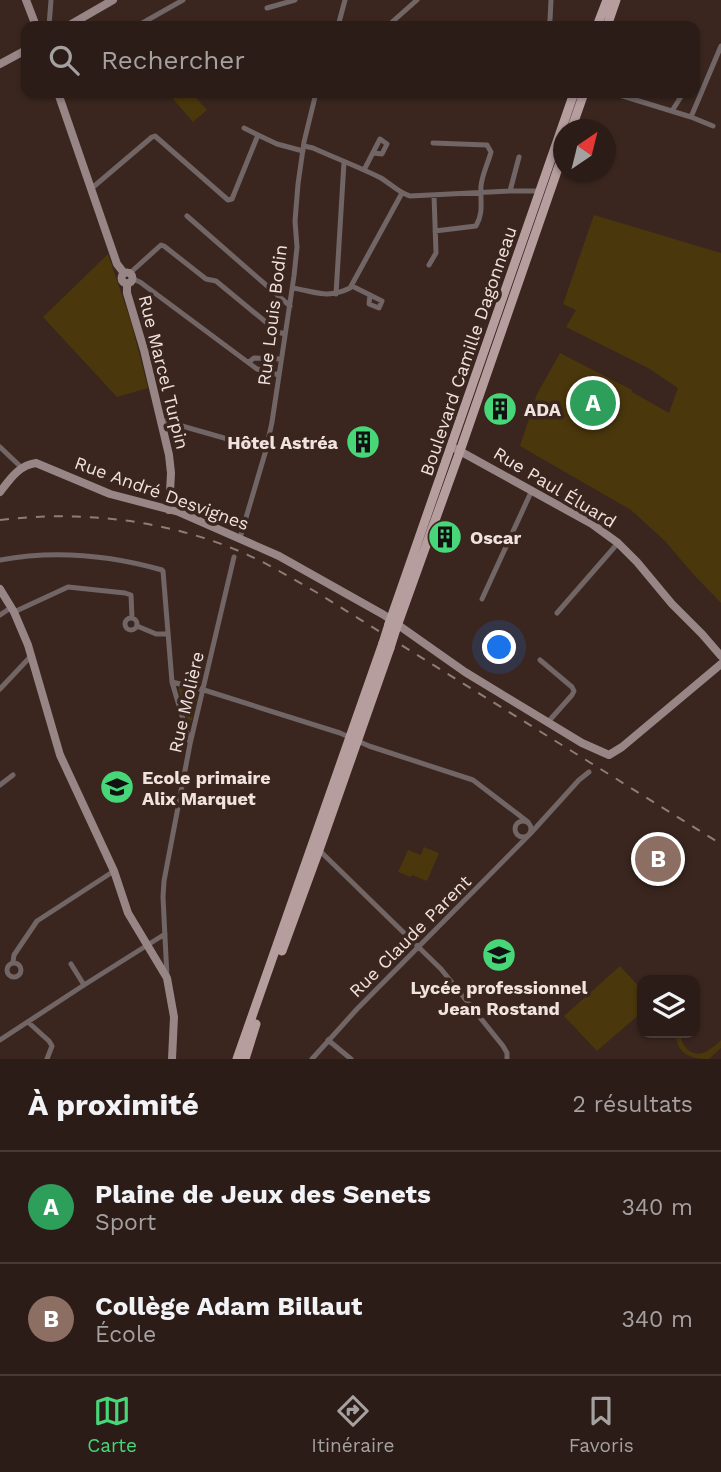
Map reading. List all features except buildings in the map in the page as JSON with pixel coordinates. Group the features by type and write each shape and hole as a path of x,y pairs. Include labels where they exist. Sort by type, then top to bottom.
{"main road":[{"path":"599,21 607,0"},
{"path":"609,21 616,0"},
{"name":"Boulevard Camille Dagonneau","path":"456,449 572,98"},
{"path":"575,119 582,98"},
{"name":"Boulevard Camille Dagonneau","path":"386,646 553,181"},
{"path":"244,1058 314,849 384,664 386,646"},
{"path":"354,739 371,678 386,646"},
{"path":"244,1058 304,889 314,849"}],"street":[{"path":"26,0 34,21"},
{"path":"49,21 51,0"},
{"path":"146,21 183,0"},
{"path":"267,8 295,0"},
{"path":"339,21 345,0"},
{"path":"393,21 417,0"},
{"path":"550,21 551,0"},
{"path":"77,21 111,1"},
{"path":"700,86 721,46"},
{"path":"0,64 21,53"},
{"name":"Rue Marcel Turpin","path":"60,98 117,264 128,277 127,293 169,455 169,510"},
{"name":"Rue Louis Bodin","path":"240,538 272,422 293,288 298,184 315,98"},
{"path":"629,98 713,126"},
{"path":"672,111 680,98"},
{"path":"691,117 696,98"},
{"path":"244,128 277,144 313,148 364,170 410,196 541,191"},
{"path":"92,188 155,136 229,200 232,199 258,135"},
{"path":"433,143 487,145 491,152 481,183 483,207 476,226 435,232"},
{"path":"364,170 373,153"},
{"path":"510,191 519,157"},
{"path":"336,294 344,162"},
{"path":"293,288 329,295 350,288 402,193"},
{"path":"429,265 436,253 434,195"},
{"path":"187,216 290,306"},
{"path":"279,375 257,369 140,282 128,277 161,245 164,246 206,279 216,281 278,332 285,334"},
{"path":"352,286 370,295"},
{"path":"249,362 254,358 281,359"},
{"path":"161,420 265,450"},
{"path":"0,447 22,468 0,492"},
{"name":"Rue Paul Éluard","path":"456,449 592,524 618,543 702,634 721,663"},
{"name":"Rue André Desvignes","path":"22,468 30,464 42,465 110,494 169,510 279,556 393,624 465,672 602,753 612,754 721,663"},
{"path":"482,599 532,490"},
{"path":"557,613 618,543"},
{"path":"0,560 72,555 132,561 162,570 172,682 190,744"},
{"name":"Rue Molière","path":"167,978 164,880 190,744 234,557"},
{"path":"0,615 68,587 131,595 132,618 136,620 137,626"},
{"path":"0,589 22,627 60,755 114,872 128,913 167,978 174,1017 172,1059"},
{"path":"132,618 126,621 126,627 133,630 137,626"},
{"path":"137,626 156,634 168,634"},
{"path":"0,689 32,655"},
{"path":"540,660 574,691 548,722"},
{"path":"172,682 204,690 473,780 529,824"},
{"path":"183,721 195,722"},
{"name":"Rue Claude Parent","path":"312,1059 589,772"},
{"path":"0,785 13,775"},
{"path":"510,809 517,823 517,835 529,835 529,824"},
{"path":"517,823 521,821 535,826 539,824"},
{"path":"314,849 419,946 453,983 503,1046 508,1059"},
{"path":"13,962 13,955 37,920 114,872"},
{"path":"0,1040 165,934"},
{"path":"71,964 84,985"},
{"path":"28,1022 52,1046 47,1059"},
{"path":"328,1040 351,1059"}],"shaded area":[{"path":"196,98 207,110 193,122 173,99"},
{"path":"594,215 721,253 721,603 665,541 631,510 520,446 537,394 560,353 632,390 669,413 678,388 648,368 566,327 576,310 563,304"},
{"path":"108,254 131,322 148,388 117,397 43,317"},
{"path":"179,687 195,691 198,695 190,721 186,717 179,690"},
{"path":"424,847 439,853 427,881 398,872 408,850 421,855"},
{"path":"620,966 637,985 637,1016 597,1051 564,1016"},
{"path":"681,1038 688,1050 697,1054 707,1051 721,1040 721,1048 709,1059 696,1058 686,1054 677,1040"}],"railway":[{"path":"0,520 63,516 125,520 187,533 246,554 316,592 721,844"}],"place":[{"name":"Plaine de Jeux des Senets","path":"593,403"},
{"name":"ADA","path":"500,409"},
{"name":"Hôtel Astréa","path":"363,442"},
{"name":"Oscar","path":"445,537"},
{"name":"Ecole primaire Alix Marquet","path":"117,787"},
{"name":"Collège Adam Billaut","path":"658,859"},
{"name":"Lycée professionnel Jean Rostand","path":"499,955"}]}
